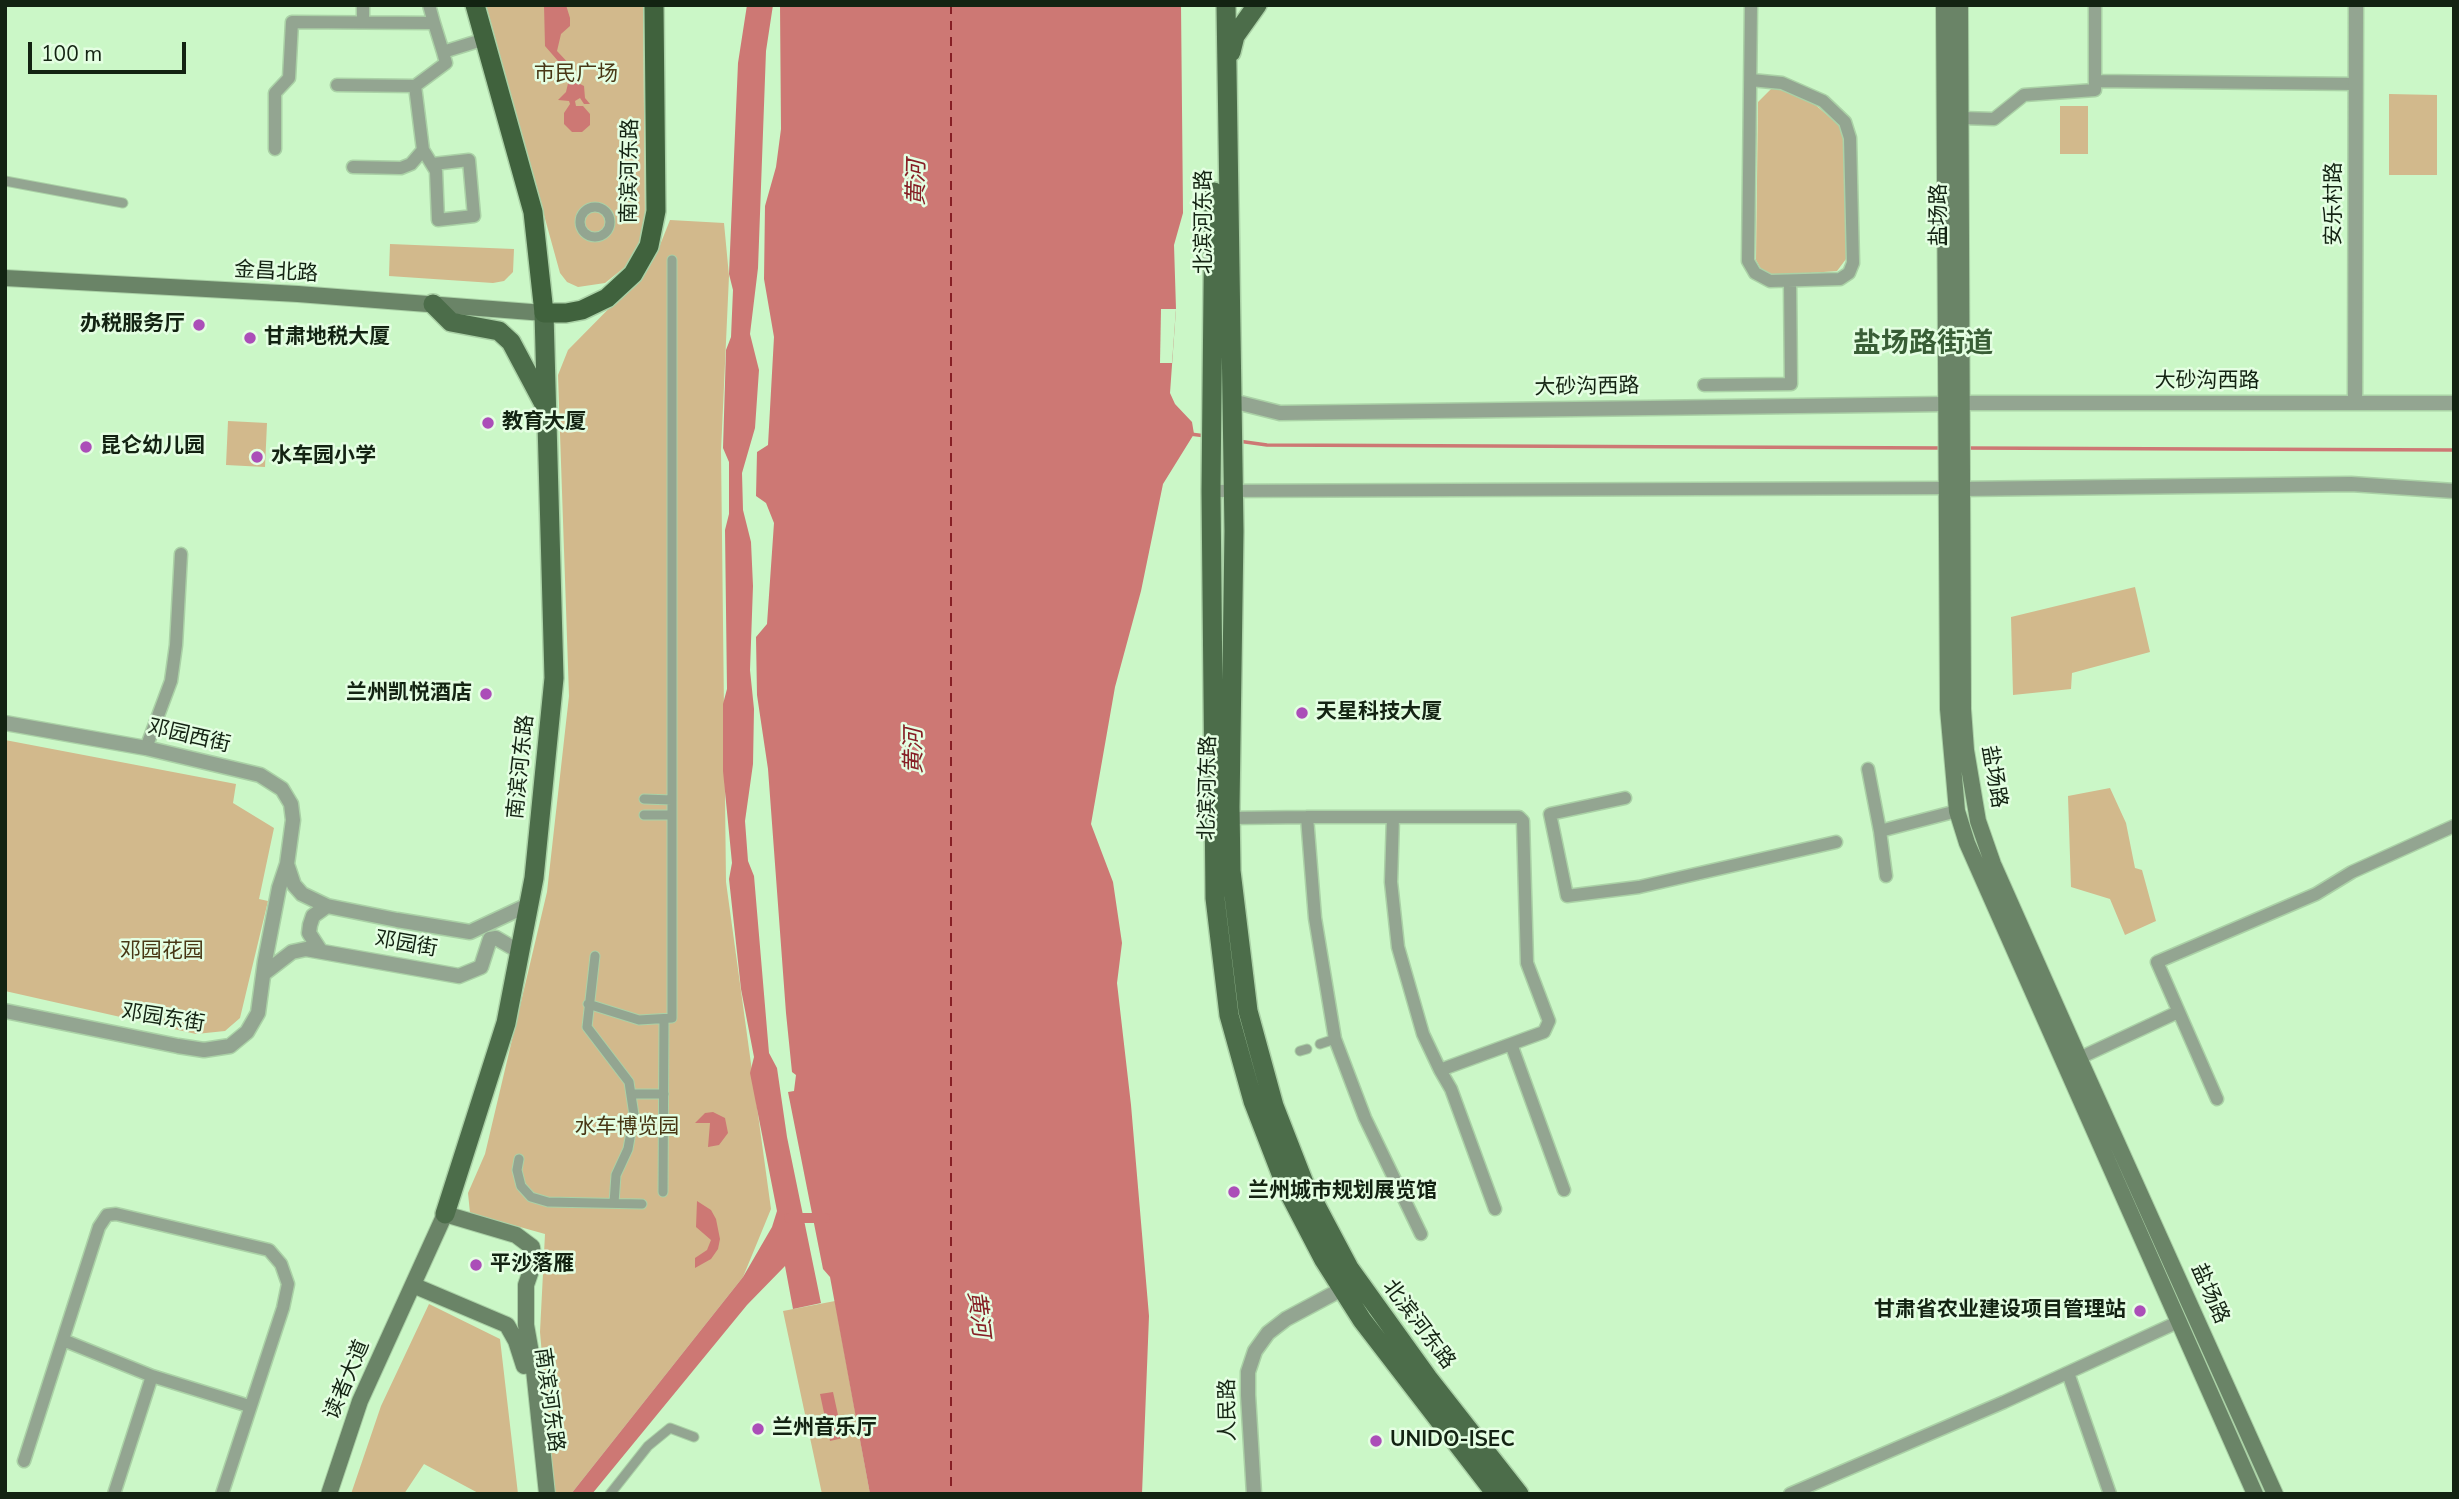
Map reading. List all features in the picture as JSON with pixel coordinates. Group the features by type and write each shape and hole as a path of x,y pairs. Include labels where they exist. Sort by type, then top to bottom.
{"highway":[{"name":"南滨河东路","path":"475,5 533,212 544,313 582,310 607,298 633,274 649,246 656,211 654,5"}],"main road":[{"name":"北滨河东路","path":"1217,5 1211,485 1214,898 1228,1015 1253,1101 1287,1189 1342,1289 1362,1320 1496,1494"},
{"name":"北滨河东路","path":"1227,5 1234,613 1230,818 1236,920 1248,1011 1257,1053 1274,1106 1304,1183 1366,1295 1519,1494"},
{"path":"1227,71 1235,36 1257,5"},
{"name":"盐场路","path":"1944,5 1953,412 1948,709 1956,811 1967,843 2275,1494"},
{"name":"盐场路","path":"1953,412 1962,118 1960,5"},
{"name":"金昌北路","path":"5,278 544,313"},
{"path":"433,304 451,321 499,331 511,342 537,387 548,415"},
{"name":"南滨河东路","path":"537,1494 525,1371 513,1332 497,1320 415,1286 445,1214 506,1023 530,904 554,678 544,313"},
{"name":"盐场路","path":"1953,488 1966,750 1978,821 2178,1322 2255,1494"},
{"name":"南滨河东路","path":"445,1214 516,1235 532,1247 534,1262 526,1285 526,1325 534,1370 547,1494"},
{"name":"读者大道","path":"329,1494 360,1401 415,1286"}],"street":[{"path":"363,5 363,22"},
{"path":"337,85 415,86 446,63 429,5"},
{"path":"1751,5 1748,261 1755,273 1770,281 1840,279 1849,273 1853,263 1850,138 1844,122 1823,101 1782,83 1751,80"},
{"path":"1962,118 1994,119 2024,94 2095,90 2095,5"},
{"name":"安乐村路","path":"2355,403 2356,5"},
{"path":"275,149 275,93 289,78 292,22 434,23"},
{"path":"443,52 485,39"},
{"path":"2095,81 2356,84"},
{"path":"415,86 423,150 433,164 438,220 474,216 469,160 433,164"},
{"path":"353,167 401,168 411,164 423,150"},
{"path":"5,181 123,203"},
{"path":"588,1004 639,1020 664,1021 672,1018 671,260"},
{"path":"1704,385 1791,384 1790,281"},
{"name":"大砂沟西路","path":"1232,410 1280,413 1953,412 2454,403"},
{"path":"1211,485 1953,488 2351,484 2454,491"},
{"path":"146,748 171,681 176,645 181,554"},
{"name":"邓园西街","path":"5,723 146,748 273,780 291,804 293,820 265,972"},
{"path":"1868,769 1886,876"},
{"path":"1625,797 1550,814 1567,896 1639,887 1836,842"},
{"path":"644,800 672,800"},
{"path":"1880,831 1956,811"},
{"path":"644,815 672,815"},
{"path":"1307,817 1315,918 1335,1039 1364,1118 1422,1234"},
{"path":"1393,817 1391,882 1398,947 1423,1034 1451,1089 1495,1209"},
{"path":"1230,818 1519,817 1523,821 1527,964 1549,1021 1544,1032 1440,1070"},
{"path":"2217,1099 2157,962 2316,894 2352,872 2454,826"},
{"name":"邓园街","path":"287,864 294,886 302,894 327,906 470,932 530,904"},
{"path":"320,950 309,933 310,925 313,916 327,906"},
{"name":"邓园街","path":"265,972 292,952 320,950 459,976 481,967 491,939 496,938 520,952"},
{"path":"595,956 587,1027 629,1082 631,1094 632,1126 628,1149 616,1175 614,1203"},
{"name":"邓园东街","path":"5,1011 204,1050 230,1046 247,1032 258,1013 265,972"},
{"path":"2072,1061 2178,1013"},
{"path":"663,1192 664,1021"},
{"path":"1320,1044 1335,1039"},
{"path":"1511,1044 1564,1190"},
{"path":"631,1094 664,1094"},
{"path":"519,1159 517,1170 521,1186 531,1197 548,1202 642,1205"},
{"path":"24,1461 99,1227 107,1215 116,1214 269,1250 281,1264 288,1284 283,1308 222,1494"},
{"name":"人民路","path":"1254,1494 1248,1373 1255,1351 1268,1333 1286,1319 1342,1289"},
{"name":"盐场路","path":"1790,1494 2178,1322"},
{"path":"63,1340 152,1376 249,1406"},
{"path":"2068,1373 2110,1494"},
{"path":"114,1494 152,1376"},
{"path":"610,1494 648,1446 670,1428 694,1437"}],"green space":[{"name":"市民广场","path":"486,5 643,5 645,223 639,244 625,267 605,283 578,287 567,282 560,273"},
{"path":"1773,87 1812,102 1841,127 1847,145 1846,259 1837,271 1769,276 1762,271 1756,260 1758,102"},
{"path":"2389,94 2437,95 2437,175 2389,175"},
{"path":"2060,106 2088,106 2088,154 2060,154"},
{"name":"水车博览园","path":"670,220 724,223 729,276 721,451 726,882 771,1209 743,1277 571,1494 554,1494 540,1332 545,1234 470,1213 468,1193 485,1154 547,892 569,696 558,375 568,350 639,278 658,250"},
{"path":"390,244 514,249 513,272 504,281 493,283 389,276"},
{"path":"228,421 267,423 265,467 226,465"},
{"path":"2135,587 2150,652 2072,673 2071,689 2013,695 2011,617"},
{"name":"邓园花园","path":"5,740 236,784 233,803 274,828 259,899 268,901 240,1018 225,1031 196,1034 5,991"},
{"path":"2110,788 2126,823 2135,868 2142,870 2156,921 2125,935 2110,899 2071,887 2068,796"},
{"path":"835,1301 870,1494 822,1494 783,1311"},
{"path":"429,1304 500,1339 518,1494 480,1494 424,1464 404,1494 351,1494 381,1406"}],"water":[{"path":"544,5 566,5 570,18 570,26 561,34 557,51 572,67 576,82 584,86 585,98 590,104 584,104 580,98 575,101 576,106 583,106 590,114 590,125 582,132 572,132 564,124 564,113 570,104 569,101 558,100 566,92 569,79 565,69 545,46"},
{"path":"747,5 773,5 766,51 758,268 750,334 759,370 755,428 742,473 743,510 751,542 753,586 750,670 754,709 753,764 745,821 748,861 754,876 769,1053 777,1068 787,1137 821,1303 793,1309 785,1266 747,1305 592,1494 571,1494 743,1277 772,1227 777,1211 750,1073 754,1057 741,989 729,879 732,863 723,771 723,704 727,689 725,530 729,514 729,462 723,448 726,350 731,337 733,290 729,274 738,63"},
{"name":"黄河","path":"780,5 1181,5 1183,213 1174,245 1176,309 1170,393 1175,404 1192,422 1194,434 1163,484 1141,591 1115,687 1091,824 1113,882 1122,943 1117,983 1131,1105 1149,1316 1142,1494 870,1494 830,1277 823,1269 788,1092 794,1091 796,1075 792,1072 768,769 757,695 756,637 767,624 774,523 766,503 756,496 757,452 768,445 774,337 764,279 765,206 776,167 781,129"},
{"path":"713,1112 725,1118 728,1133 719,1145 708,1147 710,1123 695,1123 705,1113"},
{"path":"697,1201 711,1210 716,1219 720,1239 718,1249 711,1259 695,1268 695,1258 707,1250 711,1240 696,1227"},
{"path":"833,1392 843,1438 830,1441 820,1394"}],"pier":[{"path":"1161,309 1176,309 1172,363 1160,363"}],"waterway":[{"path":"1190,434 1206,436"},
{"path":"1238,441 1267,445 1941,448"},
{"path":"1966,448 2454,450"},
{"path":"789,1218 825,1218"}],"ferry route":[{"path":"951,5 951,1494"}],"place":[{"name":"办税服务厅","path":"199,325"},
{"name":"甘肃地税大厦","path":"250,338"},
{"name":"教育大厦","path":"488,423"},
{"name":"昆仑幼儿园","path":"86,447"},
{"name":"水车园小学","path":"257,457"},
{"name":"兰州凯悦酒店","path":"486,694"},
{"name":"天星科技大厦","path":"1302,713"},
{"name":"兰州城市规划展览馆","path":"1234,1192"},
{"name":"平沙落雁","path":"476,1265"},
{"name":"甘肃省农业建设项目管理站","path":"2140,1311"},
{"name":"兰州音乐厅","path":"758,1429"},
{"name":"UNIDO-ISEC","path":"1376,1441"}],"district":[{"name":"盐场路街道","path":"1923,345"}]}
